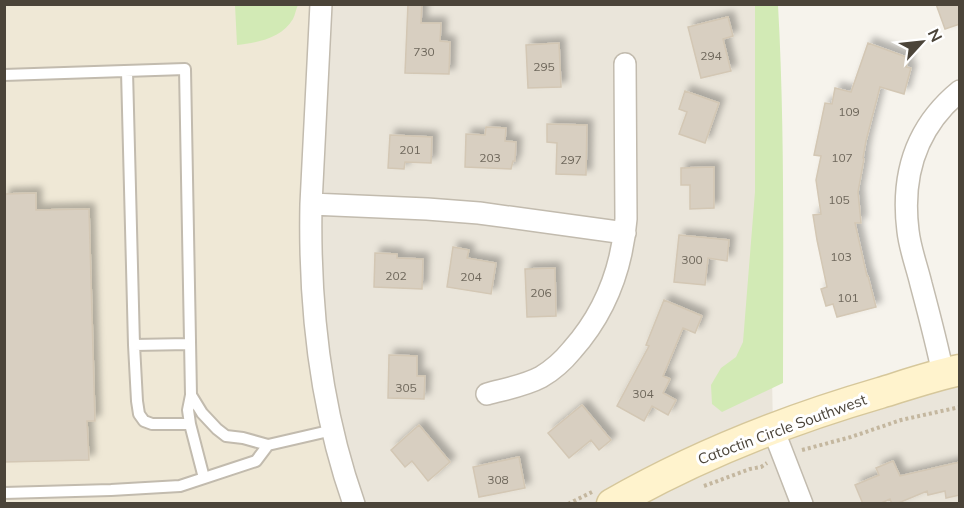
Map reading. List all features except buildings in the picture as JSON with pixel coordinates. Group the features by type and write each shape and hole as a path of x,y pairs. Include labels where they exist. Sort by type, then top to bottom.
{"main road":[{"name":"Catoctin Circle Southwest","path":"612,504 688,464 778,442 798,419 951,372"}],"street":[{"path":"321,4 311,204 315,320 333,430 354,504"},
{"path":"487,394 523,385 556,367 581,340 597,317 609,292 618,266 625,233 625,64"},
{"path":"951,372 908,233 905,200 911,160 928,125 946,101 960,91"},
{"path":"311,204 479,213 625,233"},
{"path":"778,442 802,504"}],"lane":[{"path":"4,75 185,69 190,395 188,410 204,478"},
{"path":"127,71 134,345 139,414 144,421 152,424 190,424"},
{"path":"134,345 189,344"},
{"path":"190,395 202,413 226,436 268,445 333,430"},
{"path":"4,493 180,486 256,460 268,445"}],"path":[{"path":"697,489 761,466 778,442 842,439 901,420 960,406"}],"shaded area":[{"path":"4,5 320,5 315,320 354,503 5,503"},
{"path":"320,5 765,5 773,429 959,370 959,503 358,503 315,320"}],"green space":[{"path":"235,4 298,5 293,19 276,35 261,41 237,45"},
{"path":"755,5 778,5 783,146 783,383 722,412 712,404 711,385 721,368 736,357 743,342 755,192"}]}
